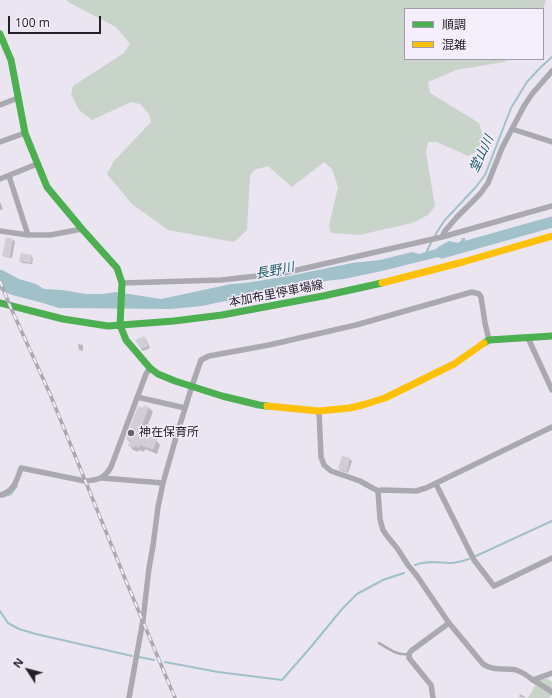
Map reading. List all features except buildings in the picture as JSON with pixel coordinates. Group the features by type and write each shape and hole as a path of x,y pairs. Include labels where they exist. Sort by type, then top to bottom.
{"street":[{"path":"0,34 12,60 25,133 47,187 117,268 122,283 120,325 126,340 150,368 158,374 222,396 258,405 319,411 350,408 385,398 454,364 489,340 552,336"},
{"path":"442,237 449,226 480,194 488,183 502,148 524,106 532,94 552,71"},
{"path":"0,105 18,98"},
{"path":"512,129 552,142"},
{"path":"0,142 25,133"},
{"path":"0,179 37,164"},
{"path":"9,176 28,235"},
{"path":"122,283 221,280 284,273 442,237 552,206"},
{"path":"0,231 28,235 50,235 82,229"},
{"name":"本加布里停車場線","path":"0,303 63,320 108,326 222,315 324,296 398,279 552,236"},
{"path":"129,698 143,620 149,568 163,483 201,360 206,356 269,345 356,325 472,292 479,294 481,298 489,340"},
{"path":"528,338 552,390"},
{"path":"0,495 8,492 12,488 21,468 85,481 103,478 111,467 146,374 150,368"},
{"path":"137,397 185,408"},
{"path":"319,411 321,457 324,465 331,471 360,481 378,491 416,490 426,488 552,427"},
{"path":"100,478 163,483"},
{"path":"436,484 474,560 494,586 552,558"},
{"path":"378,491 380,520 383,530 449,623 483,664 486,666 524,673 552,692"},
{"path":"433,698 431,685 409,658 409,654 449,623"},
{"path":"533,680 552,673"}],"lane":[{"path":"379,643 396,653 404,655 409,654"}],"shaded area":[{"path":"67,0 546,0 543,8 404,8 404,60 508,60 504,62 456,70 428,82 430,93 479,123 483,137 479,150 468,156 437,142 428,142 426,153 435,206 428,215 412,223 359,235 331,233 329,226 338,187 332,169 324,162 292,187 268,166 254,170 250,176 247,230 234,242 168,230 132,204 107,174 114,161 151,122 149,114 140,104 131,102 92,120 79,110 71,94 73,86 124,53 130,44 116,27 68,2"},
{"path":"539,679 548,679 552,682 552,695 549,698 528,698"}],"water":[{"path":"462,238 465,238 466,245 457,246 454,253 344,279 325,281 231,302 225,301 202,306 171,309 59,308 12,295 0,290 0,270 2,270 19,279 36,284 44,289 86,294 116,292 161,299 231,284 289,276 352,263 380,260 412,252 419,254 436,249 449,241 458,243"}],"waterway":[{"name":"堂山川","path":"434,237 444,221 485,175 511,108 527,82 552,57"},
{"name":"長野川","path":"442,253 552,222"},
{"name":"堂山川","path":"426,253 432,241"},
{"path":"2,497 11,494 17,486"},
{"path":"476,556 552,521"},
{"path":"415,565 428,562 455,563 469,559"},
{"path":"165,662 218,672 282,680 342,609 357,594 383,580 404,573"},
{"path":"0,611 8,623 19,629 132,656"},
{"path":"139,657 154,660"}],"railway":[{"path":"0,281 50,394 175,698"}],"traffic: fast":[{"path":"0,34 11,60 25,133 47,187 117,268 122,283 120,325 126,340 150,368 158,374 222,396 267,406"},
{"path":"0,303 63,319 108,326 174,321 222,315 382,283"},
{"path":"484,343 489,340 552,336"}],"traffic: slow":[{"path":"382,283 463,262 552,236"},
{"path":"267,406 319,411 350,408 366,404 385,398 454,364 484,343"}],"place":[{"name":"神在保育所","path":"131,433"}]}
